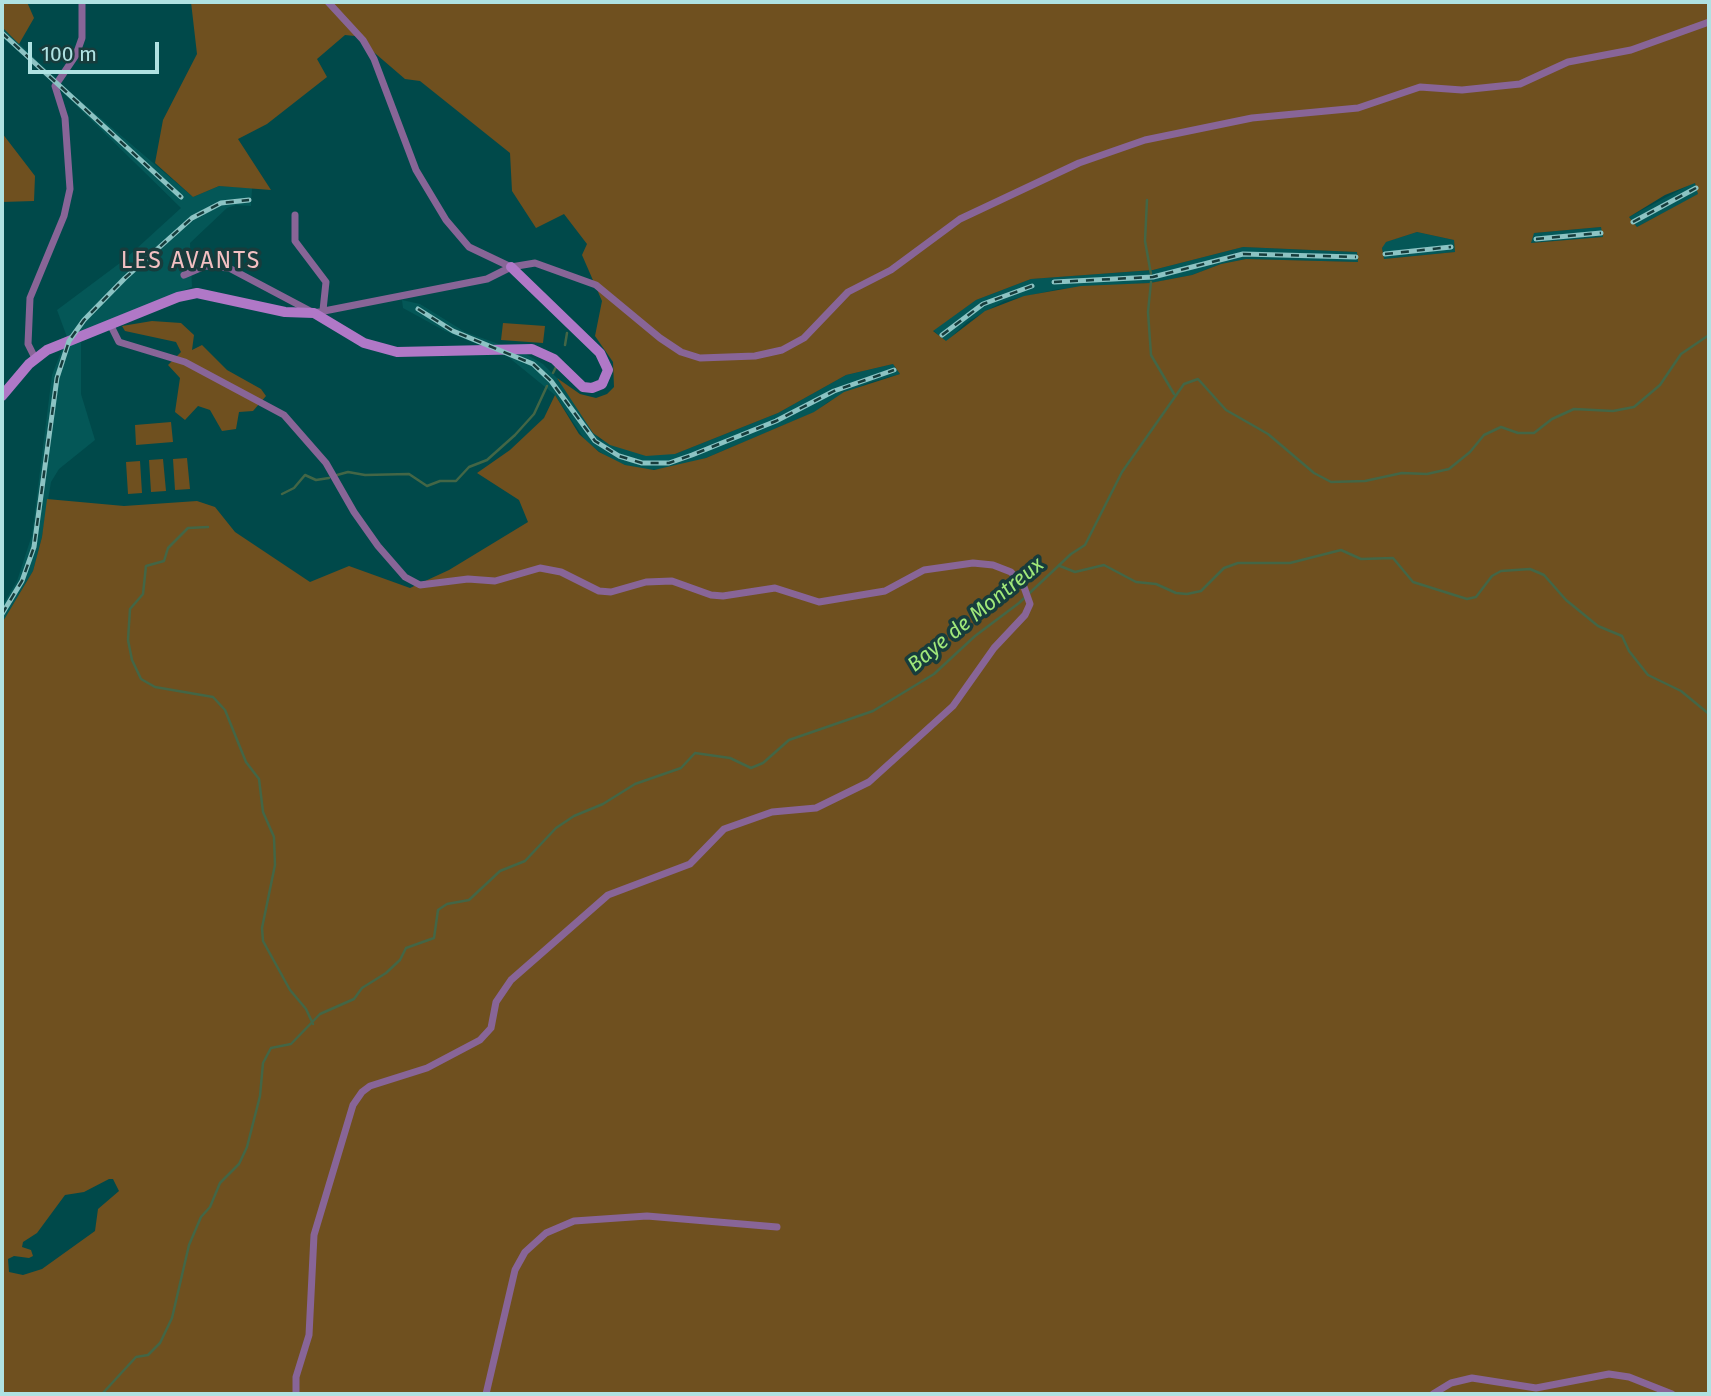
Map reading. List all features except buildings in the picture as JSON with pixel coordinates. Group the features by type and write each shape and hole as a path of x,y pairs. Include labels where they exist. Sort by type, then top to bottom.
{"street":[{"path":"35,358 28,344 30,298 64,216 70,189 65,118 55,86 76,55 82,38 82,2"},
{"path":"184,275 205,266 229,268 319,312 365,343 408,352 532,349 554,359 583,387 595,388 602,384 608,368 600,353 511,267 464,243 435,204 416,170 374,59 363,40 328,2"},
{"path":"2,396 35,358 52,347 191,293 211,294 285,312 319,312 487,279 511,267 535,263 596,285 660,338 690,355 739,358 768,354 803,338 848,292 884,274 925,247 948,226 1021,192 1056,171 1145,140 1252,118 1358,108 1420,87 1462,90 1520,84 1578,59 1631,50 1709,22"},
{"path":"295,215 293,236 326,282 319,312"},
{"path":"110,324 119,342 185,362 284,415 326,463 378,546 405,577 420,585 468,579 495,581 540,568 561,572 598,590 611,592 646,582 672,581 711,595 775,588 819,601 885,591 924,570 958,564 993,565 1017,577 1028,593 1031,604 1025,615 994,648 953,706 869,782 816,808 772,812 724,829 690,864 608,895 511,980 496,1002 491,1028 480,1040 427,1068 362,1091 353,1105 314,1235 310,1326 296,1377 296,1394"},
{"path":"486,1394 515,1270 525,1252 546,1233 575,1221 647,1216 777,1227"},
{"path":"1433,1394 1451,1383 1472,1378 1536,1388 1595,1374 1609,1374 1629,1377 1672,1394"}],"shaded area":[{"path":"2,2 27,2 34,18 19,44 2,27"},
{"path":"191,2 1709,2 1709,1394 2,1394 2,623 33,571 42,537 47,499 124,506 197,501 215,507 235,532 310,582 349,566 410,588 449,570 528,522 519,500 477,473 510,450 544,418 555,395 579,434 599,452 625,465 654,470 706,458 814,412 844,392 900,374 893,364 846,375 778,413 675,454 646,456 610,445 593,433 557,378 580,394 596,398 607,394 614,387 613,362 595,336 602,301 582,255 587,244 564,214 536,228 512,191 510,153 420,81 405,79 355,36 345,35 317,59 327,77 267,124 238,139 271,190 219,186 193,197 155,163 163,120 197,54","holes":["1695,183 1698,194 1637,227 1629,217 1665,195","1601,227 1603,237 1531,243 1534,233","1417,232 1454,240 1455,252 1384,259 1382,248 1386,242","1243,247 1357,252 1358,262 1246,259 1221,264 1192,275 1150,283 1081,286 1024,296 985,311 946,341 933,331 976,300 1031,279 1153,270","109,1179 113,1179 119,1191 98,1209 95,1231 42,1269 23,1275 9,1272 8,1259 14,1256 33,1256 31,1250 22,1247 23,1242 37,1233 65,1195 84,1192"]},
{"path":"2,27 70,92 193,197 219,186 252,188 251,206 236,205 227,208 190,243 192,287 97,325 81,336 81,394 95,440 59,469 51,482 33,571 2,623 2,606 17,581 32,535 52,375 67,337 57,310 124,260 181,208 40,70 2,37"},
{"path":"2,133 35,176 34,201 2,202"},
{"path":"1695,182 1699,194 1637,227 1629,217"},
{"path":"1602,227 1603,237 1531,243 1531,235 1534,233"},
{"path":"1417,232 1454,240 1455,252 1384,259 1382,248 1385,242"},
{"path":"1243,247 1358,252 1358,262 1246,259 1221,264 1192,275 1151,283 1059,289 1004,301 967,322 946,342 933,330 976,300 1031,279 1153,270"},
{"path":"402,300 420,304 465,332 524,353 543,364 557,378 600,440 675,454 778,413 846,375 893,364 900,374 868,383 828,402 815,412 706,458 668,469 639,470 612,460 587,443 555,395 507,356 445,331 403,308"},
{"path":"152,321 181,323 194,335 192,350 202,345 227,370 261,389 266,396 253,411 239,412 236,429 222,431 210,410 198,406 185,420 175,412 180,378 168,365 181,352 176,342 125,331 122,326"},
{"path":"503,323 545,326 543,343 501,340"},
{"path":"171,422 173,442 136,445 135,425"},
{"path":"187,458 190,489 175,490 173,459"},
{"path":"163,459 166,491 151,492 149,460"},
{"path":"140,461 142,493 128,494 126,462"}],"waterway":[{"path":"1147,200 1145,241 1151,274"},
{"path":"1151,282 1148,312 1151,355 1174,394"},
{"path":"565,345 567,333"},
{"name":"Baye de Montreux","path":"102,1394 136,1357 148,1355 160,1343 172,1318 189,1245 201,1217 210,1207 220,1183 239,1164 247,1147 260,1096 263,1063 271,1048 291,1044 320,1014 354,999 362,988 386,973 400,960 406,948 434,938 438,910 447,904 469,900 500,871 525,861 556,828 574,816 603,804 635,784 681,768 695,753 730,758 751,768 763,763 789,740 873,711 934,674 975,636 1019,603 1071,554 1085,545 1122,472 1184,384 1198,379 1226,410 1268,434 1314,473 1331,482 1365,481 1402,473 1427,474 1449,469 1470,452 1484,435 1501,427 1518,433 1534,433 1552,419 1574,409 1613,411 1634,407 1660,385 1681,354 1709,335"},
{"path":"553,373 556,367"},
{"path":"337,475 348,472 365,475 409,474 427,486 440,481 456,481 469,467 487,460 515,435 534,414 547,386"},
{"path":"282,494 294,488 305,475 316,480 329,478"},
{"path":"208,527 188,528 168,548 164,561 146,566 143,594 130,609 128,640 132,660 141,679 155,687 213,697 225,710 246,762 259,779 263,812 274,837 275,865 262,928 263,941 290,990 306,1009 313,1024"},
{"path":"1060,566 1075,572 1104,565 1136,582 1156,584 1176,593 1187,594 1201,591 1224,568 1238,563 1290,563 1341,550 1361,559 1393,558 1413,582 1467,599 1476,597 1492,576 1501,571 1530,569 1544,575 1566,600 1598,626 1622,636 1629,651 1648,675 1681,691 1709,714"}],"railway":[{"path":"2,33 181,197"},
{"path":"1633,222 1696,188"},
{"path":"2,614 22,581 34,547 57,378 69,341 84,320 125,278 192,218 221,203 249,200"},
{"path":"1536,239 1601,233"},
{"path":"1385,254 1451,247"},
{"path":"1054,282 1153,277 1243,254 1356,257"},
{"path":"942,335 983,304 1032,286"},
{"path":"418,309 453,331 533,364 551,381 595,441 619,456 642,463 669,463 692,455 776,421 834,391 894,370"}],"district":[{"name":"LES AVANTS","path":"191,262"}]}
